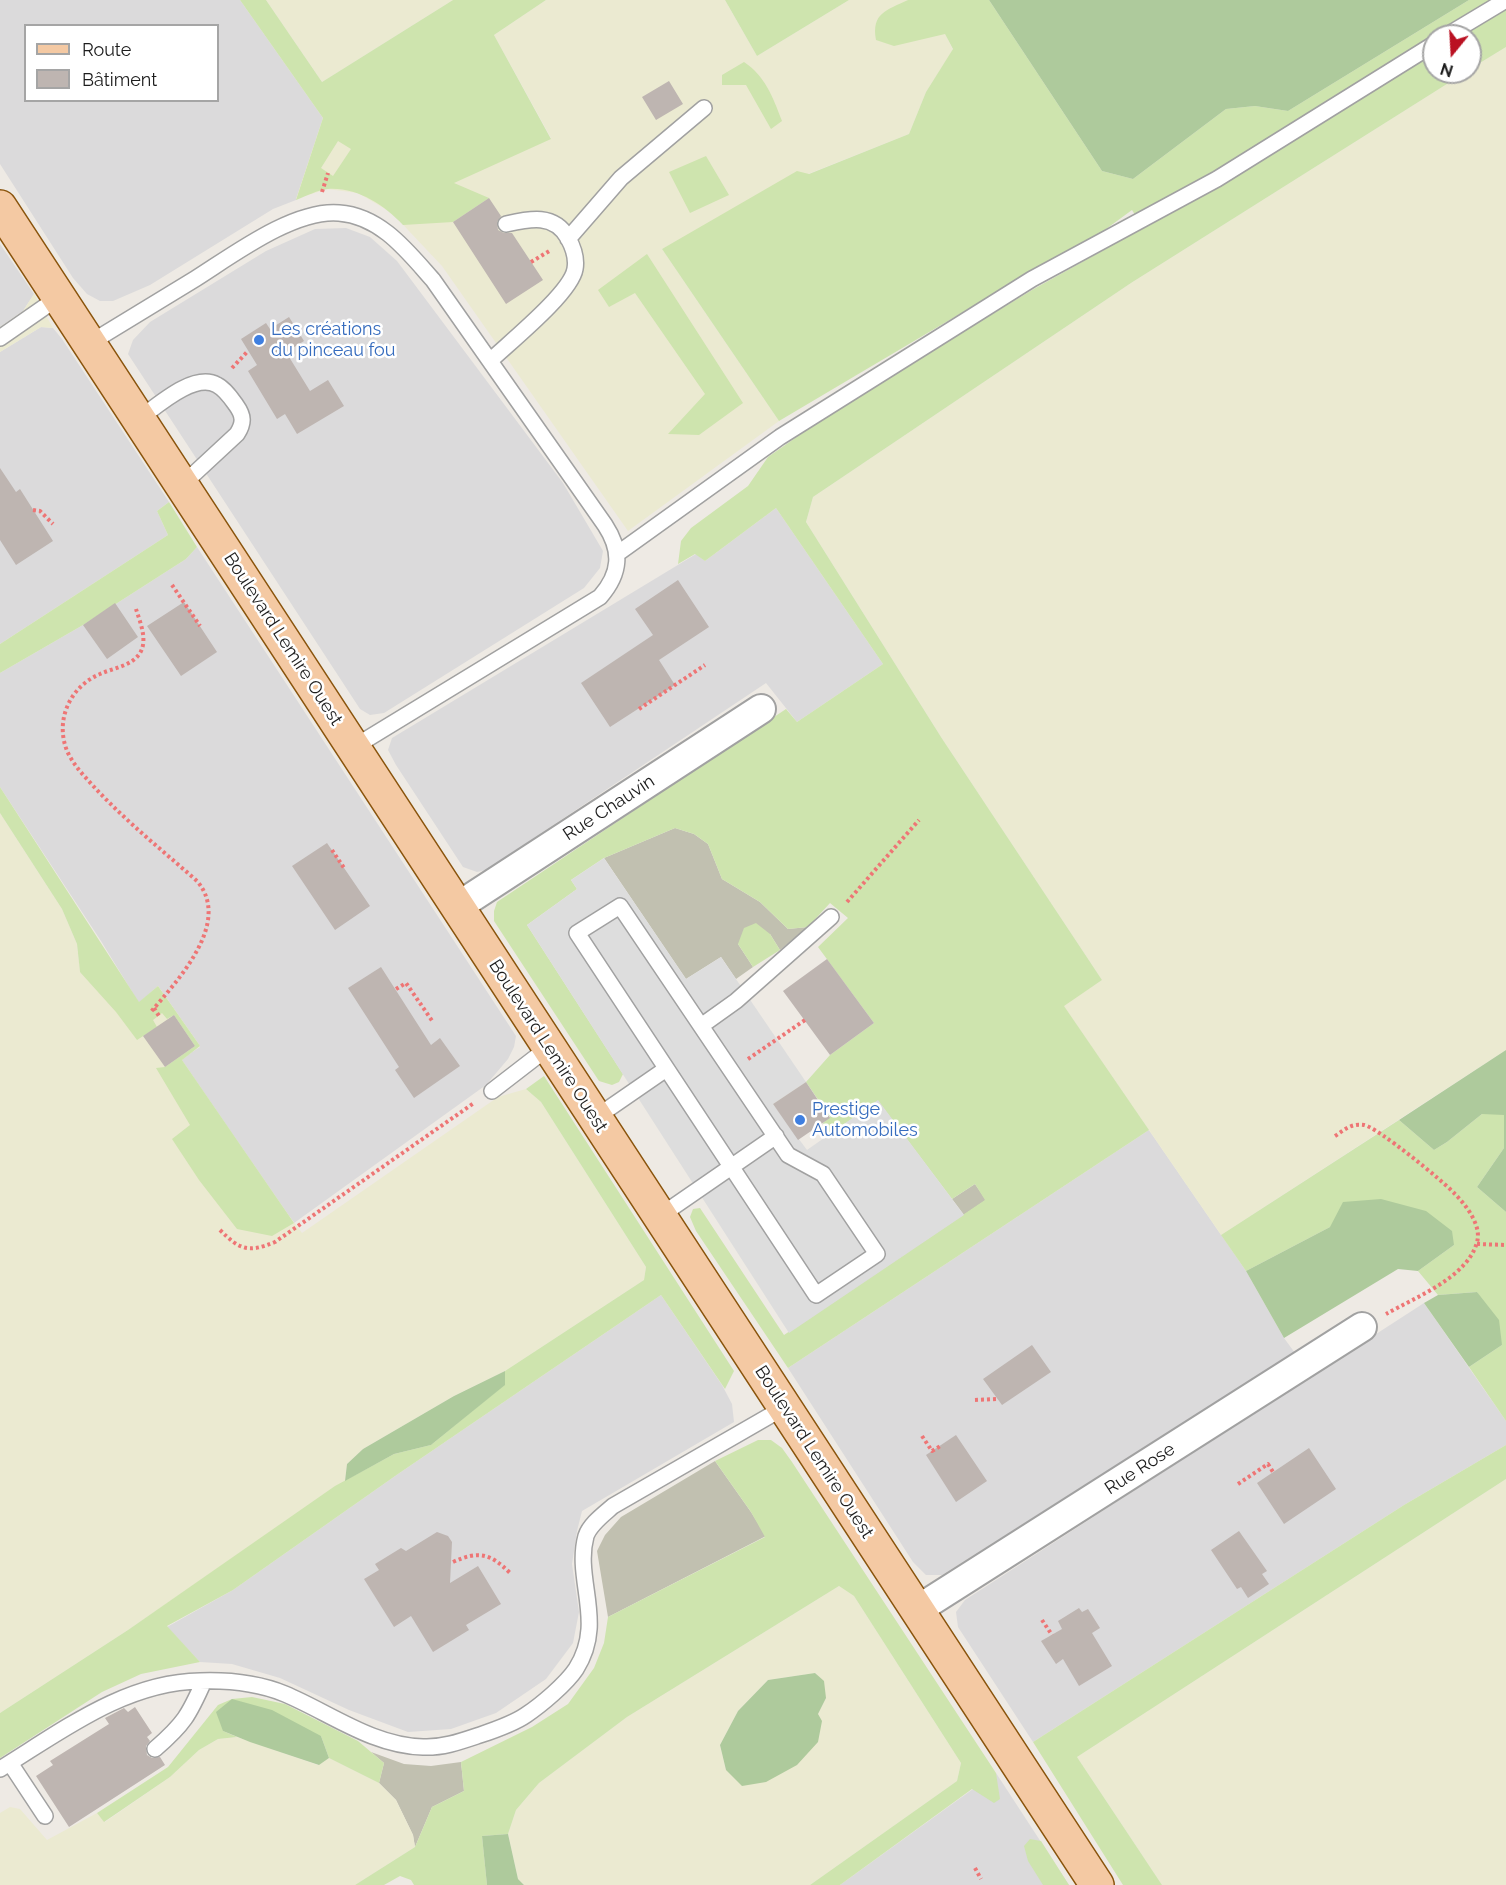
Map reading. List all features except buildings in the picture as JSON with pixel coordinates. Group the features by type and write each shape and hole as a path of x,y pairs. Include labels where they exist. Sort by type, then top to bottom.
{"main road":[{"name":"Boulevard Lemire Ouest","path":"0,207 1097,1885"}],"street":[{"name":"Rue Chauvin","path":"457,907 761,709"},
{"name":"Rue Rose","path":"918,1610 1362,1327"}],"lane":[{"path":"1466,24 1506,0"},
{"path":"617,554 780,437 1032,279 1217,179 1422,51"},
{"path":"568,239 621,178 704,108"},
{"path":"90,343 258,240 285,226 316,214 340,213 364,219 382,229 405,249 433,280 605,525 614,539 617,554 616,571 609,587 600,597 354,747"},
{"path":"490,361 564,291 575,269 574,251 563,229 549,220 533,219 506,224"},
{"path":"0,338 59,297"},
{"path":"139,419 186,386 202,382 216,384 229,395 242,413 243,425 237,434 182,485"},
{"path":"620,906 788,1155 823,1174 877,1254 816,1295 666,1069 577,933 620,906"},
{"path":"701,1026 736,1001 831,917"},
{"path":"492,1091 549,1047"},
{"path":"595,1118 666,1069"},
{"path":"660,1216 776,1136"},
{"path":"45,1816 5,1766 115,1700 164,1686 204,1681 236,1681 264,1687 394,1744 424,1748 452,1745 525,1716 576,1669 587,1643 590,1620 583,1557 587,1534 600,1517 614,1506 785,1407"},
{"path":"155,1749 177,1730 189,1714 204,1681"}],"path":[{"path":"33,510 40,511 53,524"},
{"path":"172,585 200,626"},
{"path":"136,609 144,640 139,654 133,660 98,674 76,690 63,717 61,728 68,753 81,772 110,804 197,881 206,895 208,906 203,939 187,969 150,1013"},
{"path":"639,709 705,665"},
{"path":"831,917 919,820"},
{"path":"332,850 344,868"},
{"path":"396,989 406,983 433,1022"},
{"path":"154,1008 159,1016"},
{"path":"731,1070 805,1020"},
{"path":"219,1230 234,1244 248,1249 261,1248 275,1242 492,1091"},
{"path":"1335,1136 1351,1125 1366,1125 1388,1138 1455,1194 1477,1226 1477,1244 1464,1265 1447,1280 1362,1327"},
{"path":"1477,1244 1506,1245"},
{"path":"975,1400 997,1399"},
{"path":"922,1436 932,1451 942,1445"},
{"path":"1238,1484 1268,1464 1273,1472"},
{"path":"453,1562 467,1555 484,1554 499,1562 510,1573"},
{"path":"1042,1620 1052,1635"},
{"path":"975,1868 981,1879"}],"shaded area":[{"path":"0,0 240,0 323,118 296,200 273,209 150,285 113,301 100,301 87,294 73,278 0,164"},
{"path":"346,228 370,237 397,261 563,483 603,551 600,568 584,588 384,713 370,715 360,709 128,354 133,340 150,322 266,251 315,229"},
{"path":"0,244 34,294 23,311 0,327"},
{"path":"41,327 53,328 62,339 169,502 157,511 168,535 0,644 0,352"},
{"path":"776,508 883,664 797,722 766,683 486,870 477,872 463,867 396,765 388,750 392,738 696,554 705,561"},
{"path":"197,547 516,1036 508,1059 486,1085 294,1223 181,1059 200,1047 198,1043 158,986 139,1003 0,787 0,673 83,625 186,559"},
{"path":"675,828 694,834 708,844 722,879 760,902 788,929 808,927 780,950 770,934 738,944 753,967 736,979 721,957 686,979 604,858"},
{"path":"604,858 686,979 721,957 806,1082 773,1104 807,1150 878,1100 964,1215 789,1333 527,925 577,889 571,880"},
{"path":"1149,1130 1246,1271 1295,1353 942,1575 926,1575 913,1562 788,1368"},
{"path":"975,1184 986,1200 964,1215 952,1199"},
{"path":"661,1295 722,1385 732,1404 734,1422 582,1511 572,1564 579,1612 573,1643 546,1679 496,1713 451,1729 408,1732 349,1710 280,1678 232,1664 200,1662 167,1627 233,1590 398,1474"},
{"path":"1424,1303 1506,1421 1506,1445 1404,1505 1033,1742 958,1627 956,1612 965,1600"},
{"path":"715,1461 766,1536 608,1617 597,1551 605,1535 621,1517"},
{"path":"371,1752 404,1764 431,1766 461,1762 464,1791 432,1807 415,1847 413,1835 396,1800 379,1783 384,1763"},
{"path":"996,1773 1069,1885 840,1885 973,1789"}],"green space":[{"path":"240,0 266,0 322,82 453,0 546,0 494,35 551,139 454,183 489,198 453,222 403,225 379,204 359,194 339,189 320,191 296,200 323,118","holes":["338,141 351,149 333,176 321,168"]},
{"path":"266,0 453,0 322,82"},
{"path":"546,0 725,0 757,56 849,0 929,0 953,50 926,92 909,134 808,174 662,249 779,421 628,531 442,266 392,213 358,193 327,189 296,199 323,118 551,138 494,35"},
{"path":"725,0 849,0 757,56"},
{"path":"908,0 989,0 1102,171 1133,179 1226,109 1255,106 1288,111 1422,29 1422,84 1447,84 1131,283 813,497 806,522 941,737 1102,980 1064,1006 1149,1130 788,1368 696,1231 690,1217 693,1209 700,1208 784,1335 985,1200 975,1184 952,1199 878,1101 830,1134 823,1123 830,1117 806,1082 830,1055 874,1023 818,947 848,918 830,903 808,927 788,929 760,902 722,879 708,844 694,834 675,828 604,858 571,880 577,889 527,925 623,1074 619,1082 612,1085 599,1081 494,921 494,911 497,902 786,709 797,722 883,664 776,508 705,561 695,554 678,564 681,541 691,528 748,486 768,457 844,404 1032,290 1143,228 1132,210 1091,240 1012,283 779,421 662,249 797,171 809,174 909,134 926,92 953,49 945,34 894,46 876,40 875,31 878,18 887,10"},
{"path":"989,0 1469,0 1430,24 1422,24 1422,29 1288,111 1255,106 1226,109 1133,179 1102,171"},
{"path":"1469,0 1506,0 1506,47 1482,62 1482,24 1430,24"},
{"path":"1506,47 1506,1050 1221,1235 1063,1005 1102,980 941,737 806,522 813,497 1131,283 1447,84 1482,84 1482,62"},
{"path":"744,62 763,80 782,121 771,129 746,85 722,85 722,75"},
{"path":"706,156 729,195 690,213 669,172"},
{"path":"647,254 743,403 699,435 668,434 705,394 635,293 609,307 598,290"},
{"path":"34,294 53,328 41,327 0,352 0,327 23,311"},
{"path":"169,502 197,547 186,559 83,625 0,673 0,644 168,535 157,511"},
{"path":"0,787 139,1002 158,986 198,1043 200,1046 182,1060 294,1223 272,1236 237,1229 199,1180 172,1139 190,1125 156,1068 165,1067 195,1046 174,1015 167,1019 162,1013 153,1020 157,1027 137,1040 116,1012 80,972 77,944 62,909 0,813"},
{"path":"0,813 62,909 77,944 80,972 139,1003 158,986 200,1046 182,1060 272,1193 302,1233 498,1097 526,1089 541,1102 646,1267 644,1280 505,1371 454,1396 363,1449 347,1464 345,1481 128,1630 0,1713"},
{"path":"756,923 770,934 780,950 753,967 738,944 744,928"},
{"path":"1506,1050 1506,1212 1477,1187 1504,1148 1504,1115 1482,1114 1434,1150 1399,1120"},
{"path":"544,1076 734,1371 725,1389 661,1295 398,1474 233,1590 167,1626 200,1662 141,1674 102,1692 0,1758 0,1713 128,1630 335,1486 394,1454 431,1445 504,1385 505,1371 644,1280 646,1267 541,1102 526,1089"},
{"path":"1482,1114 1504,1114 1504,1148 1477,1187 1506,1212 1506,1421 1469,1367 1502,1345 1477,1292 1438,1295 1418,1271 1454,1245 1330,1227 1246,1271 1221,1235 1399,1120 1434,1150"},
{"path":"1381,1199 1426,1211 1452,1231 1454,1245 1418,1271 1398,1269 1284,1338 1246,1271 1330,1227 1343,1202"},
{"path":"1477,1292 1499,1320 1502,1345 1469,1367 1424,1303 1438,1295"},
{"path":"505,1371 505,1385 431,1445 394,1454 345,1481 347,1464 363,1449 454,1396"},
{"path":"758,1440 771,1440 782,1448 792,1462 996,1773 1000,1799 994,1803 972,1789 840,1885 810,1885 957,1781 961,1763 854,1596 839,1586 627,1717 539,1783 516,1810 508,1834 482,1836 487,1885 414,1885 411,1880 400,1876 384,1885 355,1885 415,1847 432,1807 464,1791 461,1762 532,1727 568,1704 594,1668 604,1643 608,1617 765,1537 751,1512 715,1461"},
{"path":"1506,1445 1506,1479 1077,1757 1162,1885 1123,1885 1033,1742 1404,1505"},
{"path":"1506,1479 1506,1885 1162,1885 1077,1757"},
{"path":"839,1586 854,1596 961,1763 957,1781 810,1885 524,1885 518,1879 508,1834 516,1810 539,1783 627,1717","holes":["816,1673 826,1698 818,1714 726,1770 720,1745 738,1711 768,1680"]},
{"path":"815,1673 824,1681 826,1698 818,1714 822,1721 818,1742 797,1765 766,1782 742,1786 726,1770 720,1745 738,1711 768,1680"},
{"path":"252,1697 285,1704 358,1741 384,1763 379,1783 329,1758 321,1736 223,1731 237,1737 218,1739 199,1750 170,1777 104,1822 97,1813 168,1767 218,1705 232,1699"},
{"path":"232,1699 272,1710 321,1736 329,1758 319,1765 223,1731 216,1712"},
{"path":"237,1737 318,1765 329,1758 379,1783 396,1800 413,1835 415,1847 355,1885 0,1885 0,1813 10,1807 20,1809 47,1840 97,1813 105,1822 170,1777 199,1750 218,1739"},
{"path":"508,1834 518,1879 524,1885 487,1885 482,1836"},
{"path":"1030,1839 1041,1841 1069,1885 1043,1885 1028,1861 1024,1846"}],"place":[{"name":"Les créations du pinceau fou","path":"259,340"},
{"name":"Prestige Automobiles","path":"800,1120"}]}
